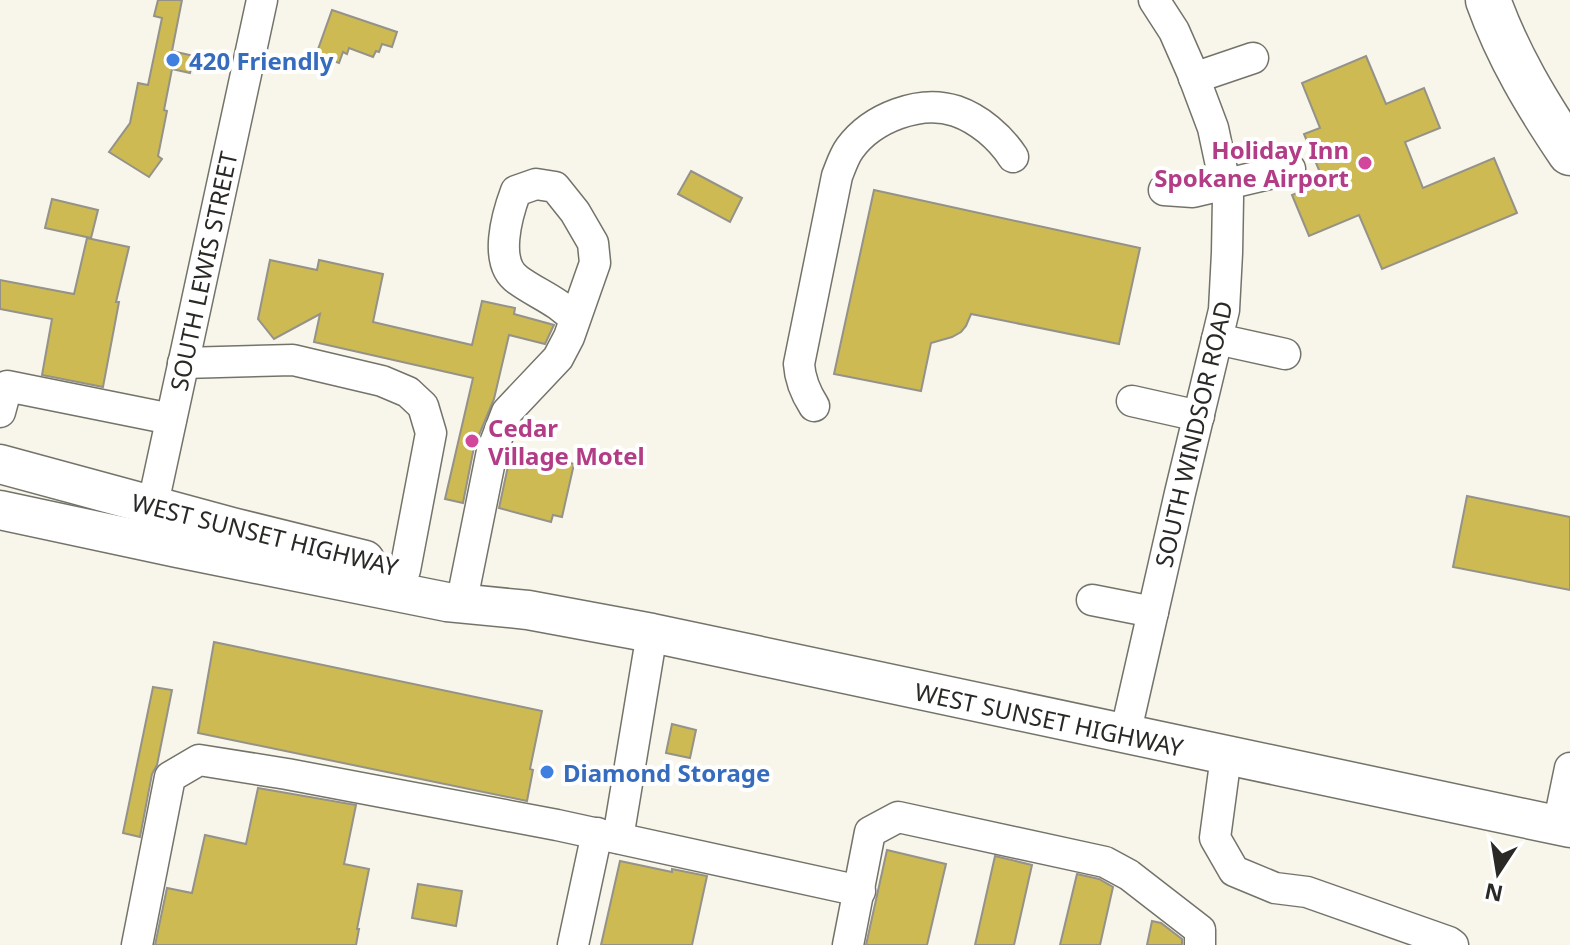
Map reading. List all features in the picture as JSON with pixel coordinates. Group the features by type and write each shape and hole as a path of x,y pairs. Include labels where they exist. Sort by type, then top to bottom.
{"highway":[{"path":"1488,0 1534,99 1570,153"},
{"path":"1503,0 1570,106"}],"main road":[{"name":"WEST SUNSET HIGHWAY","path":"0,464 149,523 447,602 528,610 652,633 1564,827"},
{"name":"WEST SUNSET HIGHWAY","path":"0,510 232,527 476,587 528,610"}],"street":[{"name":"SOUTH LEWIS STREET","path":"149,523 262,0"},
{"name":"SOUTH WINDSOR ROAD","path":"1125,735 1224,310 1226,281 1228,198 1213,128 1174,31 1154,0"},
{"path":"1194,78 1253,58"},
{"path":"814,406 800,379 799,364 837,176 843,158 852,146 886,119 917,108 934,107 969,116 1006,146 1013,157"},
{"path":"1164,190 1193,192 1290,169"},
{"path":"465,585 492,451 507,412 558,358 575,320"},
{"path":"1217,339 1285,354"},
{"path":"183,363 293,360 382,381 408,392 423,406 431,433 405,570"},
{"path":"0,412 7,386 171,419"},
{"path":"1132,401 1199,416"},
{"path":"1092,600 1153,612"},
{"path":"573,945 608,836 652,633"},
{"path":"1226,756 1215,838 1234,871 1275,888 1307,892 1453,945"},
{"path":"137,945 170,777 199,760 608,836 860,891"},
{"path":"1564,827 1570,768"},
{"path":"848,945 870,832 898,817 1105,862 1129,875 1200,930 1200,945"}],"building":[{"path":"158,0 182,0 172,51 194,56 190,73 172,69 158,156 162,159 149,177 109,152 130,123 138,83 148,85 162,18 154,16"},
{"path":"332,10 397,32 392,47 382,44 373,57 349,48 347,54 343,52 339,63 316,55"},
{"name":"Holiday Inn Spokane Airport","path":"1366,56 1386,104 1424,88 1440,128 1405,142 1423,188 1494,158 1517,213 1382,269 1359,215 1309,236 1292,195 1324,182 1304,134 1320,128 1302,83"},
{"path":"691,171 742,198 730,222 678,194"},
{"path":"874,190 1140,248 1119,344 971,314 961,332 931,343 921,391 834,374"},
{"path":"52,199 98,210 91,238 45,228"},
{"path":"87,238 129,247 116,302 119,302 103,387 42,375 52,319 0,309 0,280 74,294"},
{"path":"270,260 317,270 319,260 383,274 373,322 472,345 482,301 515,308 514,314 554,325 545,344 509,335 494,399 474,447 463,503 445,499 473,378 314,342 320,314 274,339 258,319"},
{"path":"511,452 574,464 562,517 553,515 551,522 499,508"},
{"path":"1467,496 1570,517 1570,590 1453,567"},
{"path":"214,642 542,711 527,801 198,733"},
{"path":"153,687 172,690 140,837 123,833"},
{"path":"672,724 696,730 690,758 666,753"},
{"path":"258,788 356,805 344,864 369,869 356,945 155,945 167,888 192,893 205,835 246,844"},
{"path":"887,850 946,864 927,945 866,945"},
{"path":"995,856 1032,865 1014,945 975,945"},
{"path":"620,861 707,876 692,945 601,945"},
{"path":"1077,874 1099,879 1113,887 1100,945 1060,945"},
{"path":"418,884 462,891 456,926 412,918"},
{"path":"1152,921 1161,923 1182,939 1182,945 1147,945"}],"place":[{"name":"420 Friendly","path":"173,60"},
{"name":"Holiday Inn Spokane Airport","path":"1365,163"},
{"name":"Cedar Village Motel","path":"472,441"},
{"name":"Diamond Storage","path":"547,772"}]}
